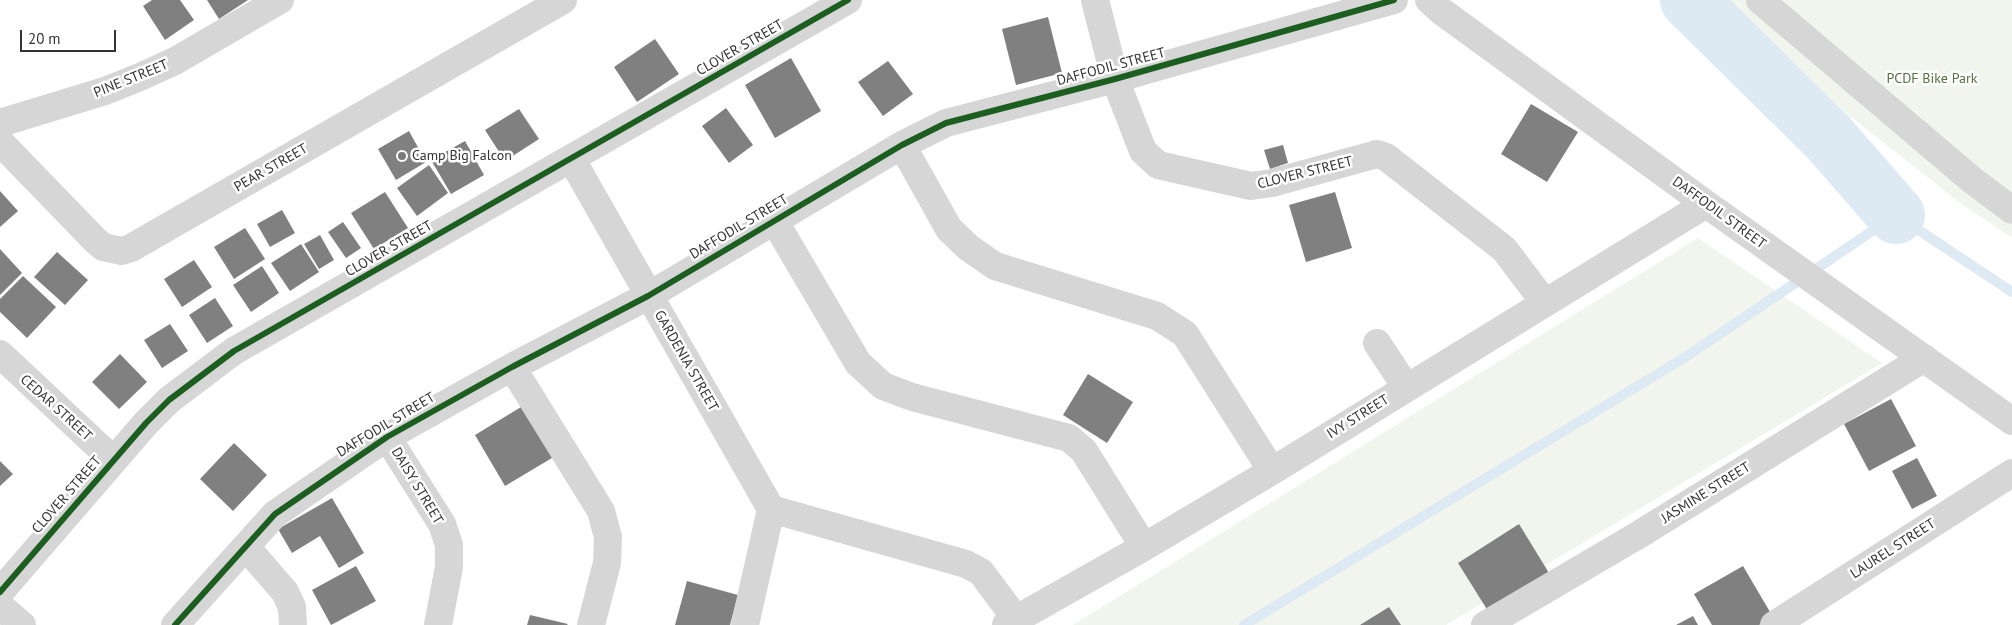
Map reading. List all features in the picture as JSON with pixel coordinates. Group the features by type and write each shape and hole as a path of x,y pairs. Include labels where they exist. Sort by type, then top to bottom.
{"street":[{"name":"PINE STREET","path":"0,123 105,91 140,77 175,61 280,0"},
{"name":"PEAR STREET","path":"0,142 95,240 113,251 122,251 148,238 563,0"},
{"name":"CLOVER STREET","path":"0,592 113,460 169,400 234,351 572,160 848,0"},
{"name":"CLOVER STREET","path":"1095,0 1115,80 1143,151 1158,165 1251,186 1272,183 1377,154 1386,157 1504,249 1545,303"},
{"name":"DAFFODIL STREET","path":"176,625 275,514 387,437 512,367 648,296 902,145 946,123 1115,80 1394,0"},
{"name":"DAFFODIL STREET","path":"1429,0 1441,11 1706,204 2012,421"},
{"path":"1760,0 1972,180 2012,210"},
{"path":"902,145 949,229 969,248 995,266 1158,316 1185,334 1272,471"},
{"name":"GARDENIA STREET","path":"572,160 772,510"},
{"name":"IVY STREET","path":"1011,622 1144,547 1272,471 1706,204"},
{"path":"774,220 858,362 883,386 912,397 1069,438 1084,451 1144,547"},
{"path":"1377,343 1406,387"},
{"name":"JASMINE STREET","path":"1485,625 1640,534 1924,358"},
{"path":"512,367 601,511 608,537 607,563 591,625"},
{"name":"CEDAR STREET","path":"4,368 113,460"},
{"name":"DAISY STREET","path":"387,437 442,524 448,545 449,567 438,625"},
{"name":"LAUREL STREET","path":"1774,625 2012,473"},
{"path":"745,625 772,510 966,564 981,572 1011,622"},
{"path":"246,547 285,592 292,608 293,625"},
{"path":"0,606 22,625"}],"green space":[{"name":"PCDF Bike Park","path":"1709,0 2012,0 2012,238 1963,205 1846,113"},
{"path":"1698,238 1882,363 1446,625 1073,625"}],"building":[{"path":"152,0 180,0 194,20 165,40 143,6"},
{"path":"207,0 248,0 219,19"},
{"path":"1048,17 1062,73 1016,85 1002,29"},
{"path":"655,39 679,74 637,102 614,67"},
{"path":"791,58 821,111 775,138 745,85"},
{"path":"888,61 913,94 883,116 858,82"},
{"path":"1531,104 1578,132 1547,182 1501,154"},
{"path":"726,108 753,145 729,163 702,126"},
{"path":"519,109 539,139 505,161 485,130"},
{"name":"Camp Big Falcon","path":"409,131 426,162 396,180 378,149"},
{"path":"465,141 484,175 451,194 431,160"},
{"path":"1283,145 1288,163 1270,169 1264,150"},
{"path":"429,165 448,193 417,216 397,188"},
{"path":"0,191 18,211 0,227"},
{"path":"385,192 408,228 374,249 351,213"},
{"path":"1335,192 1352,248 1306,262 1289,205"},
{"path":"282,210 295,233 270,247 257,224"},
{"path":"343,222 361,248 346,258 328,232"},
{"path":"245,228 265,259 234,279 214,247"},
{"path":"320,235 334,260 319,269 304,244"},
{"path":"301,244 319,272 290,291 271,263"},
{"path":"0,249 22,273 0,295"},
{"path":"57,252 88,280 65,305 34,277"},
{"path":"194,260 212,287 182,307 164,279"},
{"path":"262,266 279,293 251,312 233,285"},
{"path":"23,276 56,307 27,338 0,312 0,299"},
{"path":"215,298 233,326 207,343 189,315"},
{"path":"170,324 188,351 162,368 144,340"},
{"path":"120,354 147,382 119,409 92,382"},
{"path":"1088,374 1133,402 1107,443 1063,415"},
{"path":"1891,399 1916,446 1869,471 1844,424"},
{"path":"526,404 557,455 505,486 475,435"},
{"path":"234,443 267,475 233,511 200,479"},
{"path":"1917,458 1937,496 1912,509 1892,471"},
{"path":"0,461 13,474 0,486"},
{"path":"332,498 364,553 339,568 320,536 292,553 278,529"},
{"path":"1519,524 1549,573 1488,611 1458,563"},
{"path":"356,566 376,601 331,625 312,590"},
{"path":"1743,566 1773,617 1759,625 1712,625 1694,594"},
{"path":"687,581 738,595 730,625 675,625"},
{"path":"1389,607 1401,625 1360,625"},
{"path":"530,615 568,624 527,625"},
{"path":"1693,616 1698,625 1676,625"}],"waterway":[{"path":"1689,0 1828,137 1896,215"},
{"path":"1244,625 1684,358 1896,215 2012,292"}],"cycle path":[{"path":"0,592 146,423 169,400 234,351 848,0"},
{"path":"175,625 275,514 387,437 512,367 648,296 902,145 946,123 1115,79 1394,0"}],"place":[{"name":"Camp Big Falcon","path":"402,156"}]}
